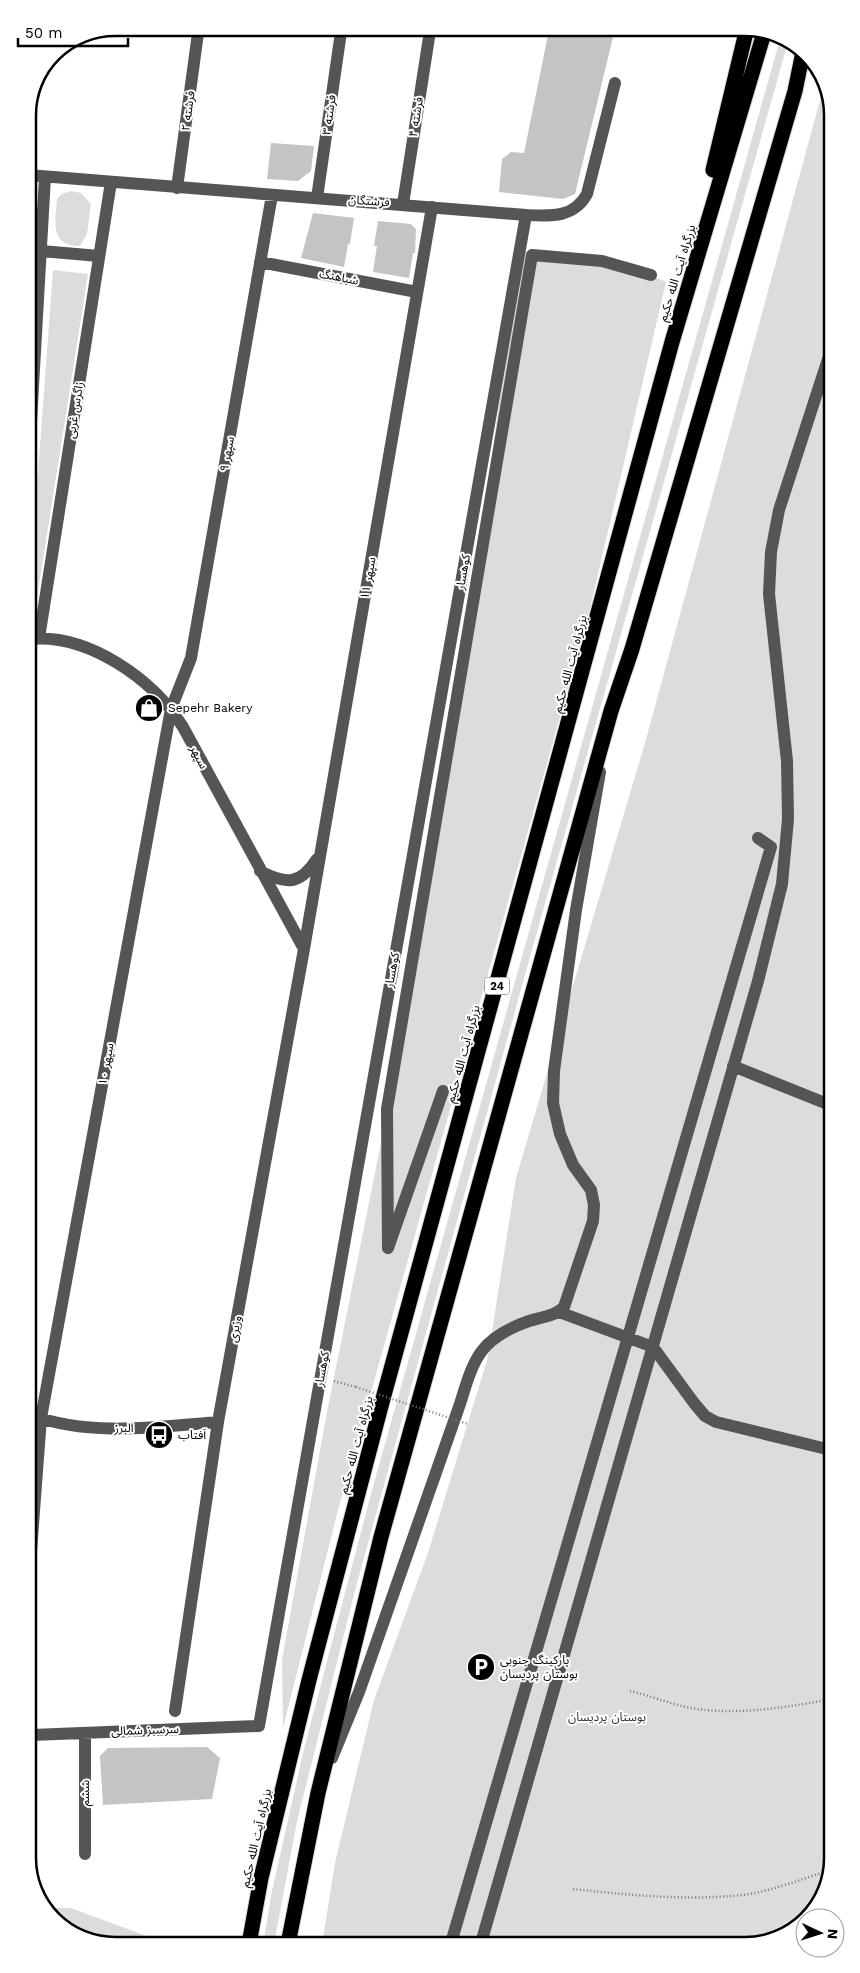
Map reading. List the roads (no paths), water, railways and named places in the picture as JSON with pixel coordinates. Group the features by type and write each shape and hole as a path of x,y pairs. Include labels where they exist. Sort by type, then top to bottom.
{"highway":[{"path":"672,342 745,36"},
{"name":"بزرگراه آیت الله حکیم","path":"250,1937 261,1878 311,1671 672,342 762,38"},
{"path":"289,1937 318,1793 412,1424 611,711 632,649 795,92 801,60"},
{"path":"795,92 807,67"}],"street":[{"name":"فرشته ۲","path":"177,188 198,36"},
{"name":"فرشته ۳","path":"317,198 340,36"},
{"name":"فرشته ۴","path":"403,204 429,36"},
{"name":"فرشتگان","path":"36,176 526,215 564,214 575,210 582,204 590,185 615,83"},
{"path":"36,346 45,177"},
{"name":"زاگرس غربی","path":"36,627 110,182"},
{"name":"سپهر ۹","path":"171,709 191,658 272,196"},
{"name":"سپهر ۱۱","path":"304,949 432,207"},
{"name":"کوهسار","path":"259,1726 526,215"},
{"path":"42,251 99,256"},
{"path":"443,1091 388,1248 387,1109 532,255 602,261 652,275"},
{"name":"شباهنگ","path":"260,262 417,292"},
{"path":"483,1937 758,981 782,884 788,820 787,761 769,594 771,552 779,510 824,371"},
{"name":"سپهر","path":"36,639 83,648 108,657 140,679 171,709 183,727 304,949"},
{"name":"سپهر ۱۰","path":"36,1416 171,709"},
{"path":"318,1793 359,1692 460,1404 472,1363 482,1348 513,1327 559,1312 568,1300 594,1213 591,1190 573,1164 560,1134 554,1103 554,1071 576,910 611,711"},
{"path":"453,1937 771,847 758,838"},
{"path":"260,871 284,881 295,880 309,870 320,855"},
{"name":"وزیری","path":"175,1711 218,1422 304,949"},
{"path":"733,1066 824,1103"},
{"path":"559,1312 653,1347 705,1416 716,1422 824,1448"},
{"name":"البرز","path":"36,1416 82,1427 107,1428 218,1422"},
{"name":"سرسبز شمالی","path":"36,1735 259,1726"},
{"name":"ششم","path":"85,1733 86,1854"}],"place":[{"name":"Sepehr Bakery","path":"149,708"},
{"name":"آفتاب","path":"159,1435"},
{"name":"پارکینگ جنوبی بوستان پردیسان","path":"481,1667"}],"park label":[{"name":"بوستان پردیسان","path":"607,1717"}]}
